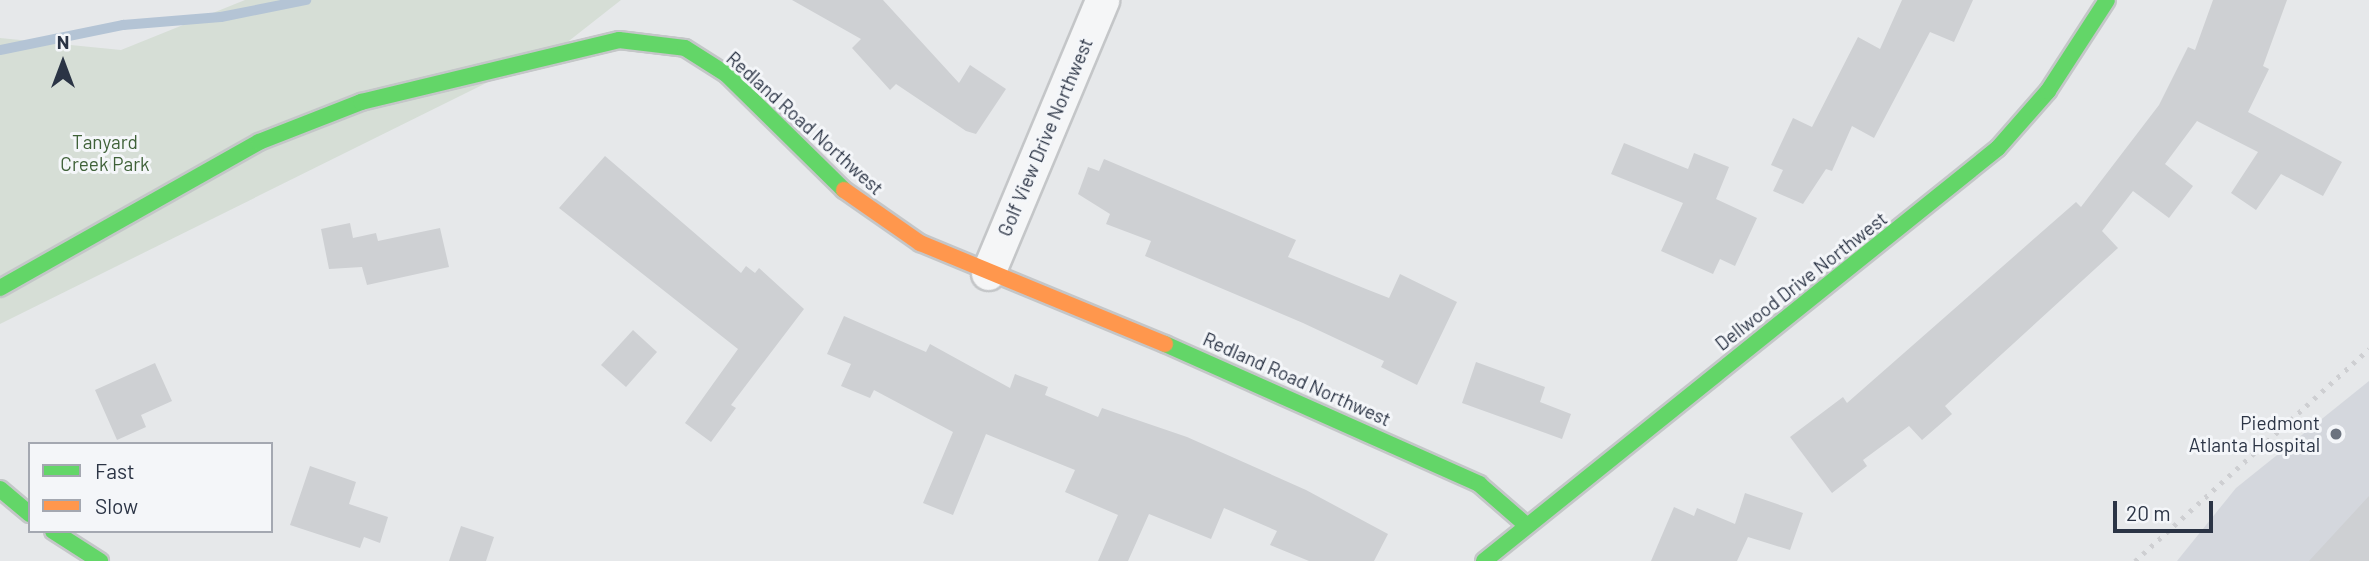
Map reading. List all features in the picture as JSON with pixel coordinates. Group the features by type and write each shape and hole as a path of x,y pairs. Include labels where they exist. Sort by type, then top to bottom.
{"street":[{"name":"Golf View Drive Northwest","path":"988,273 1102,0"},
{"name":"Dellwood Drive Northwest","path":"1484,561 1525,524 1998,148 2049,91 2107,0"},
{"name":"Redland Road Northwest","path":"0,288 259,142 361,102 619,40 684,48 726,74 861,205 920,243 1296,398 1479,484 1525,524"},
{"path":"0,489 28,512"},
{"path":"56,533 100,561"}],"shaded area":[{"name":"Piedmont Atlanta Hospital","path":"2369,381 2369,561 2177,561 2236,488"}],"green space":[{"name":"Tanyard Creek Park","path":"245,0 621,0 565,44 0,324 0,38 121,50"}],"building":[{"path":"792,0 883,0 959,83 970,65 1006,89 976,134 966,131 896,84 890,90 852,48 861,39"},
{"path":"1902,0 1973,0 1954,42 1930,32 1874,138 1852,126 1832,171 1826,169 1803,204 1773,191 1783,170 1771,165 1793,118 1812,127 1858,37 1880,49"},
{"path":"2213,0 2287,0 2263,66 2269,69 2248,112 2342,162 2323,196 2281,174 2256,210 2231,193 2258,152 2197,121 2165,164 2193,186 2169,218 2133,191 2102,231 2118,248 1945,406 1952,414 1922,440 1909,426 1863,460 1867,466 1832,493 1790,437 1843,397 1847,403 2076,202 2081,207 2159,105 2188,47 2195,50"},
{"path":"1624,143 1688,169 1694,153 1729,167 1716,199 1757,218 1735,266 1720,259 1713,274 1661,251 1683,203 1611,174"},
{"path":"605,156 741,273 746,266 755,273 759,268 804,309 731,405 736,408 711,442 685,423 738,349 559,208"},
{"path":"1104,159 1296,240 1288,257 1366,289 1389,298 1400,274 1457,302 1417,385 1381,367 1384,361 1303,323 1145,256 1151,241 1106,224 1110,214 1078,194 1088,167 1099,171"},
{"path":"350,223 353,238 376,233 378,241 440,228 449,267 367,285 362,267 329,269 321,229"},
{"path":"844,316 926,352 930,344 1010,388 1015,374 1048,387 1045,395 1098,417 1102,408 1187,437 1306,490 1388,534 1374,561 1309,561 1270,545 1277,531 1224,508 1211,539 1149,514 1128,561 1098,561 1118,515 1065,492 1075,470 986,434 953,515 923,503 953,432 874,390 870,398 841,386 851,364 827,354"},
{"path":"633,330 657,352 626,387 601,365"},
{"path":"1476,362 1545,387 1540,402 1571,414 1562,439 1462,403"},
{"path":"155,363 172,401 141,415 146,427 117,440 95,390"},
{"path":"310,466 356,482 349,504 388,517 380,543 364,537 360,548 290,525"},
{"path":"1745,493 1803,513 1790,550 1748,537 1737,561 1651,561 1674,507 1694,516 1697,508 1735,524"},
{"path":"2369,496 2369,561 2309,561"},
{"path":"461,526 494,537 486,561 449,561"}],"waterway":[{"path":"0,50 123,25 221,17 306,0"}],"railway":[{"path":"2135,561 2369,349"}],"traffic: fast":[{"path":"1484,561 1998,148 2048,91 2107,0"},
{"path":"0,288 259,142 361,102 619,40 685,48 726,74 844,190"},
{"path":"1165,344 1479,484 1525,524"},
{"path":"0,489 28,512"},
{"path":"56,533 100,561"}],"traffic: slow":[{"path":"844,190 920,243 1165,344"}],"place":[{"name":"Piedmont Atlanta Hospital","path":"2336,434"}]}
